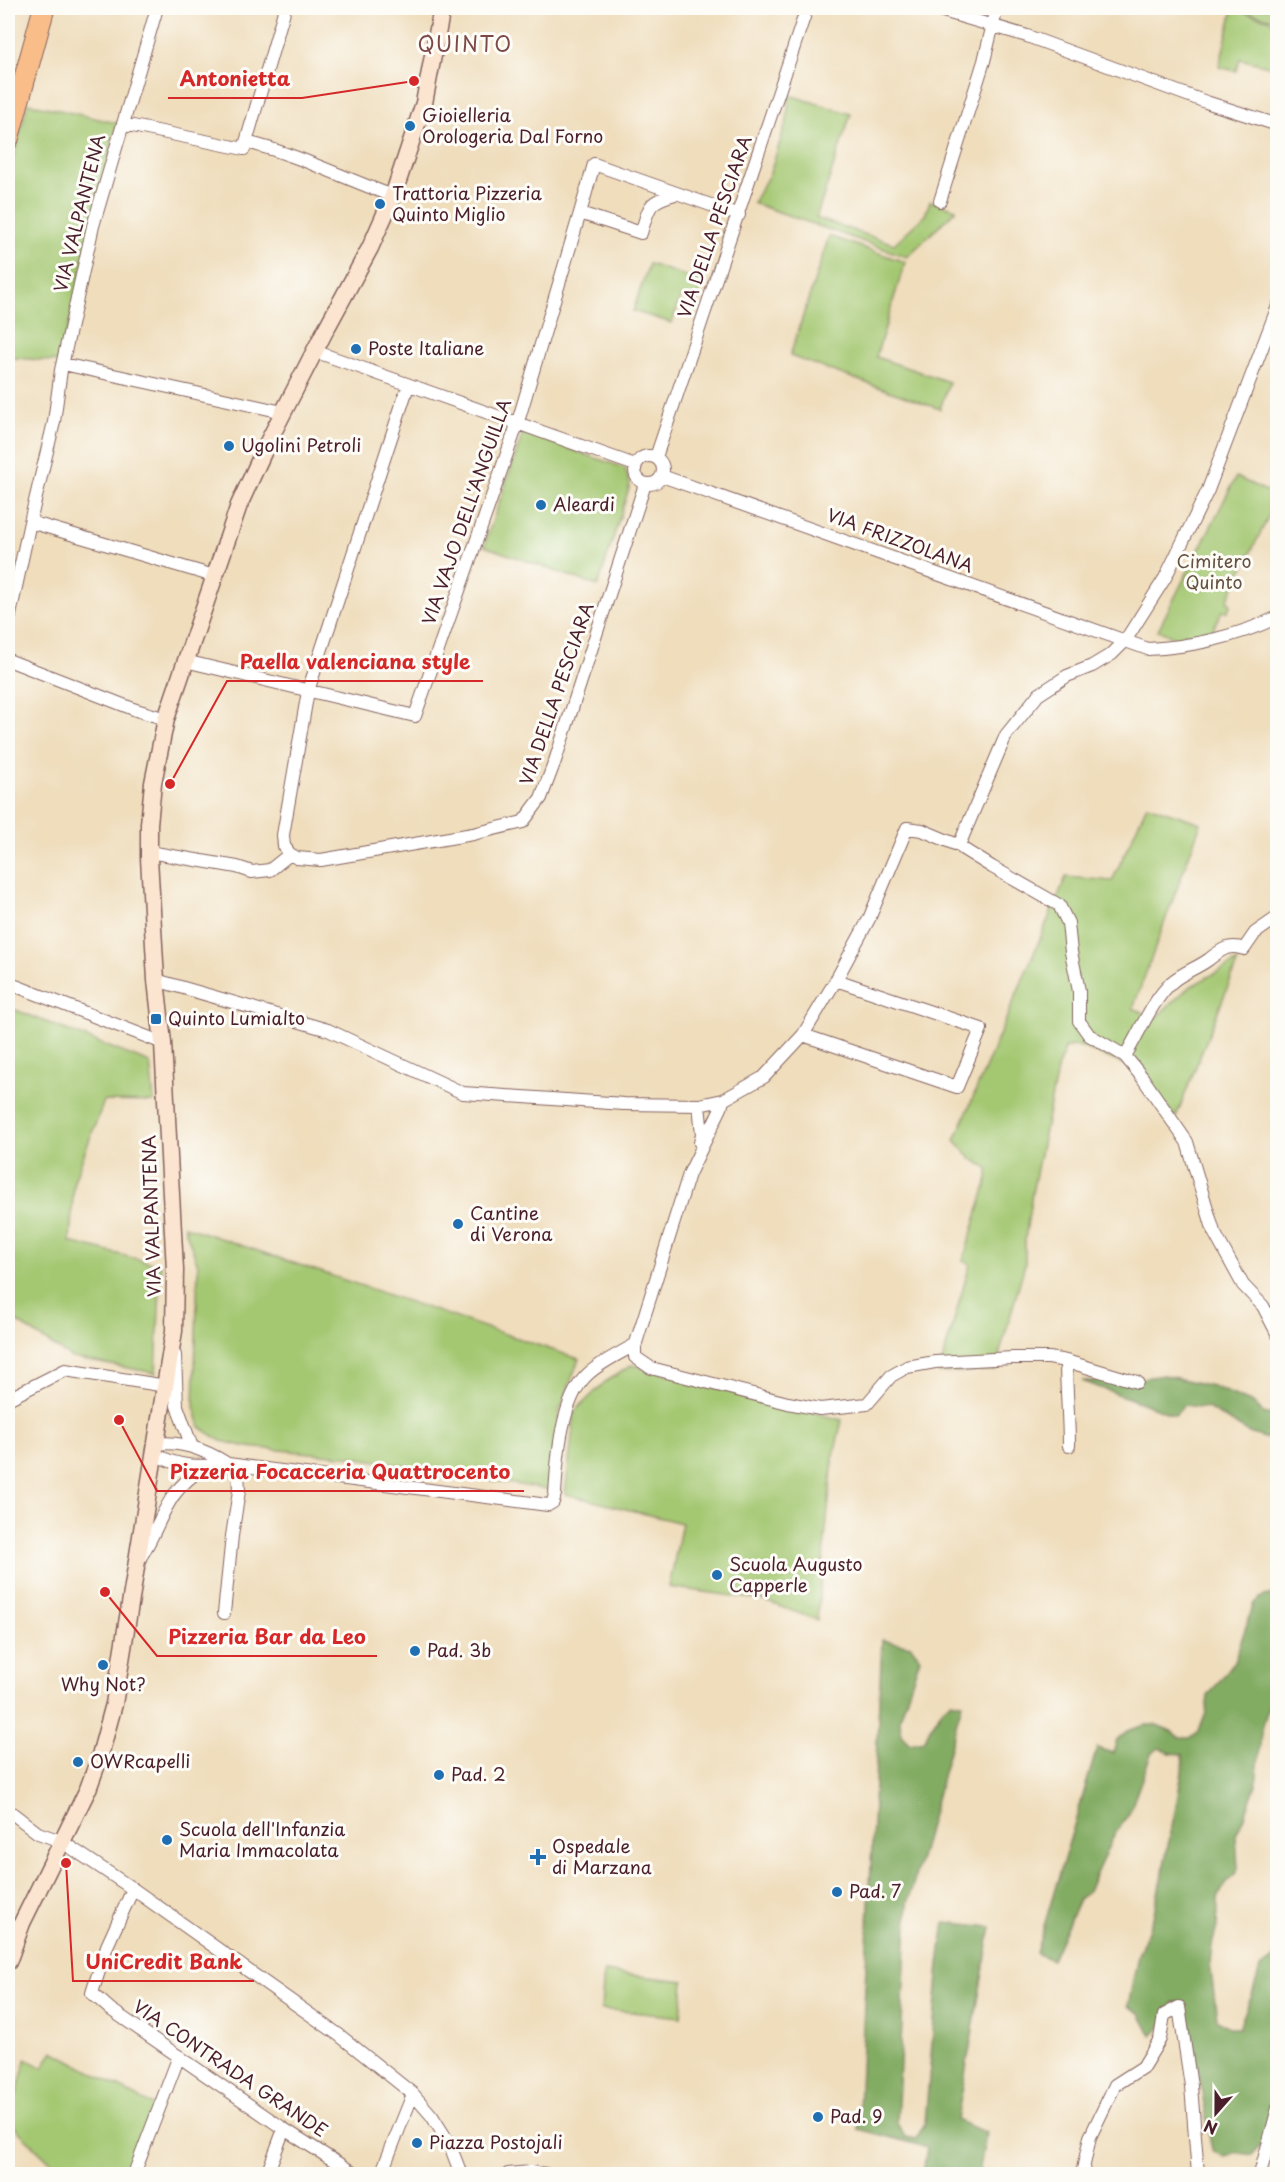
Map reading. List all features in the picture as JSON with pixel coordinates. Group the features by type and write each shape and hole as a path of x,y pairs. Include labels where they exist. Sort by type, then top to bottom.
{"highway":[{"path":"8,139 44,8"}],"street":[{"path":"123,124 158,8"},
{"path":"246,142 285,8"},
{"name":"VIA VALPANTENA","path":"8,1962 22,1923 88,1789 99,1760 114,1704 174,1331 175,1270 148,824 153,783 166,719 239,505 314,351 370,248 393,196 424,103 442,8"},
{"name":"VIA DELLA PESCIARA","path":"656,457 807,8"},
{"path":"933,8 1027,36 1206,102 1278,125"},
{"path":"940,201 997,8"},
{"name":"VIA VALPANTENA","path":"8,624 54,422 63,364 93,226 123,124 244,149 246,142 275,149 393,196"},
{"name":"VIA VAJO DELL'ANGUILLA","path":"308,691 415,716 517,425 594,164 739,215"},
{"path":"580,213 641,232 650,198 641,180"},
{"path":"649,208 658,199 675,194"},
{"path":"156,980 328,1030 463,1093 624,1104 699,1105 723,1100 764,1077 803,1035 836,980 869,919 907,828 922,830 955,844 963,840 1006,735 1038,695 1067,676 1092,666 1112,654 1125,642 1165,578 1208,490 1278,306"},
{"path":"314,351 635,465"},
{"path":"63,364 283,412"},
{"path":"149,852 237,867 252,872 270,870 290,854 284,846 283,835 308,691 408,386"},
{"path":"644,456 656,457 662,464 663,476 657,483 645,484 637,478 635,465 644,456"},
{"name":"VIA FRIZZOLANA","path":"663,476 1148,649 1161,649 1253,628 1278,617"},
{"name":"VIA DELLA PESCIARA","path":"290,854 297,858 321,860 462,836 523,822 541,798 555,761 645,484"},
{"path":"30,522 214,576"},
{"path":"8,660 97,696 166,719"},
{"path":"185,661 308,691"},
{"path":"958,843 963,849 992,867 1059,905 1068,923 1079,991 1079,1021 1089,1035 1125,1056 1187,1142 1214,1232 1243,1285 1263,1306 1278,1335"},
{"path":"1125,1056 1154,1004 1173,981 1224,947 1236,946 1244,949 1255,933 1278,917"},
{"path":"803,1035 957,1087 981,1029 836,980"},
{"path":"16,986 163,1043"},
{"path":"723,1100 689,1174 636,1344 635,1357 651,1368 820,1409 867,1404 891,1376 907,1367 934,1362 1013,1358 1066,1361 1137,1382"},
{"path":"698,1153 702,1134 699,1105"},
{"path":"174,1331 177,1406 192,1447"},
{"path":"224,1613 239,1491 238,1471 228,1464 192,1447 167,1442 156,1449 174,1464 206,1466 228,1464 548,1505 553,1502 555,1494 563,1426 570,1400 587,1374 636,1344"},
{"path":"1066,1361 1069,1446"},
{"path":"10,1395 65,1370 166,1386"},
{"path":"138,1561 153,1536 170,1498 184,1481 206,1466"},
{"path":"8,1810 38,1833 61,1841 133,1889 339,2035 413,2094 432,2116 449,2143 461,2174"},
{"name":"VIA CONTRADA GRANDE","path":"133,1889 106,1946 92,1993 110,2009 355,2175"},
{"path":"1082,2175 1090,2137 1115,2085 1143,2067 1160,2039 1164,2015 1179,2007 1191,2086 1198,2175"},
{"path":"134,2175 179,2056"},
{"path":"381,2175 413,2094"},
{"path":"1260,2175 1278,2108"},
{"path":"267,2175 284,2128"},
{"path":"508,2175 531,2172 546,2175"}],"green space":[{"path":"1232,8 1277,8 1277,20"},
{"path":"1233,10 1268,19 1277,26 1277,68 1240,59 1236,71 1219,67"},
{"path":"789,95 851,114 816,218 894,244 925,215 930,201 956,209 954,212 907,257 753,203 770,173 787,120"},
{"path":"28,103 117,123 60,362 8,357 8,177"},
{"path":"829,236 905,262 876,357 949,382 940,409 790,356"},
{"path":"649,264 704,282 697,301 681,296 672,323 633,311"},
{"path":"523,433 625,468 630,485 598,586 484,546"},
{"name":"Cimitero Quinto","path":"1236,477 1277,496 1277,499 1227,601 1231,604 1227,612 1222,611 1209,637 1203,641 1184,633 1180,641 1158,630"},
{"path":"1147,805 1201,823 1133,1008 1155,1018 1189,987 1238,961 1176,1117 1129,1066 1079,1046 1066,1047 1058,1066 1032,1193 1025,1240 1025,1264 995,1370 939,1373 970,1264 963,1261 988,1179 988,1168 972,1159 955,1140 1066,877 1112,881"},
{"path":"8,1007 150,1063 154,1102 104,1101 74,1181 70,1242 161,1265 156,1373 72,1358 8,1316"},
{"path":"184,1226 579,1359 560,1410 549,1490 353,1457 248,1447 221,1441 200,1427 194,1406 198,1265"},
{"path":"632,1365 842,1420 833,1459 817,1620 762,1600 669,1587 682,1523 565,1494 575,1411 605,1382"},
{"path":"1163,1375 1212,1386 1253,1403 1263,1413 1277,1416 1277,1442 1249,1433 1208,1408 1184,1405 1175,1415 1082,1381 1132,1380"},
{"path":"1277,1591 1277,1675 1261,1733 1256,1785 1236,1835 1238,1869 1234,1876 1225,1883 1218,1899 1217,1927 1210,1963 1217,2019 1229,2027 1239,2027 1260,1968 1273,1958 1277,1951 1277,2113 1263,2143 1252,2155 1238,2152 1225,2156 1213,2152 1185,2004 1173,2002 1163,2025 1151,2035 1140,2013 1128,2006 1138,1955 1153,1918 1177,1802 1183,1754 1170,1753 1159,1748 1151,1754 1129,1814 1115,1833 1087,1893 1079,1899 1052,1960 1036,1953 1097,1748 1113,1753 1117,1740 1127,1731 1145,1725 1157,1725 1180,1738 1190,1738 1199,1731 1206,1713 1208,1696 1234,1662 1254,1603 1263,1596"},
{"path":"882,1640 911,1646 920,1658 900,1718 901,1735 910,1744 923,1741 942,1709 951,1701 962,1703 908,1903 897,2123 905,2137 916,2139 925,2123 939,1964 945,1922 991,1927 957,2120 986,2133 979,2174 923,2174 927,2147 858,2129"},
{"path":"604,1972 684,1981 681,2017 601,2009"},
{"path":"53,2051 156,2107 132,2174 68,2174 60,2171 9,2122 26,2059 43,2068"}],"place":[{"name":"Antonietta","path":"414,81"},
{"name":"Gioielleria Orologeria Dal Forno","path":"410,126"},
{"name":"Trattoria Pizzeria Quinto Miglio","path":"380,204"},
{"name":"Poste Italiane","path":"356,349"},
{"name":"Ugolini Petroli","path":"229,446"},
{"name":"Aleardi","path":"541,505"},
{"name":"Paella valenciana style","path":"170,784"},
{"name":"Quinto Lumialto","path":"156,1019"},
{"name":"Cantine di Verona","path":"458,1224"},
{"name":"Pizzeria Focacceria Quattrocento","path":"119,1420"},
{"name":"Scuola Augusto Capperle","path":"717,1575"},
{"name":"Pizzeria Bar da Leo","path":"105,1592"},
{"name":"Pad. 3b","path":"415,1651"},
{"name":"Why Not?","path":"103,1665"},
{"name":"OWRcapelli","path":"78,1762"},
{"name":"Pad. 2","path":"439,1775"},
{"name":"Scuola dell'Infanzia Maria Immacolata","path":"167,1840"},
{"name":"Ospedale di Marzana","path":"538,1857"},
{"name":"UniCredit Bank","path":"66,1863"},
{"name":"Pad. 7","path":"837,1892"},
{"name":"Pad. 9","path":"818,2117"},
{"name":"Piazza Postojali","path":"417,2143"}],"district":[{"name":"QUINTO","path":"465,45"}]}
